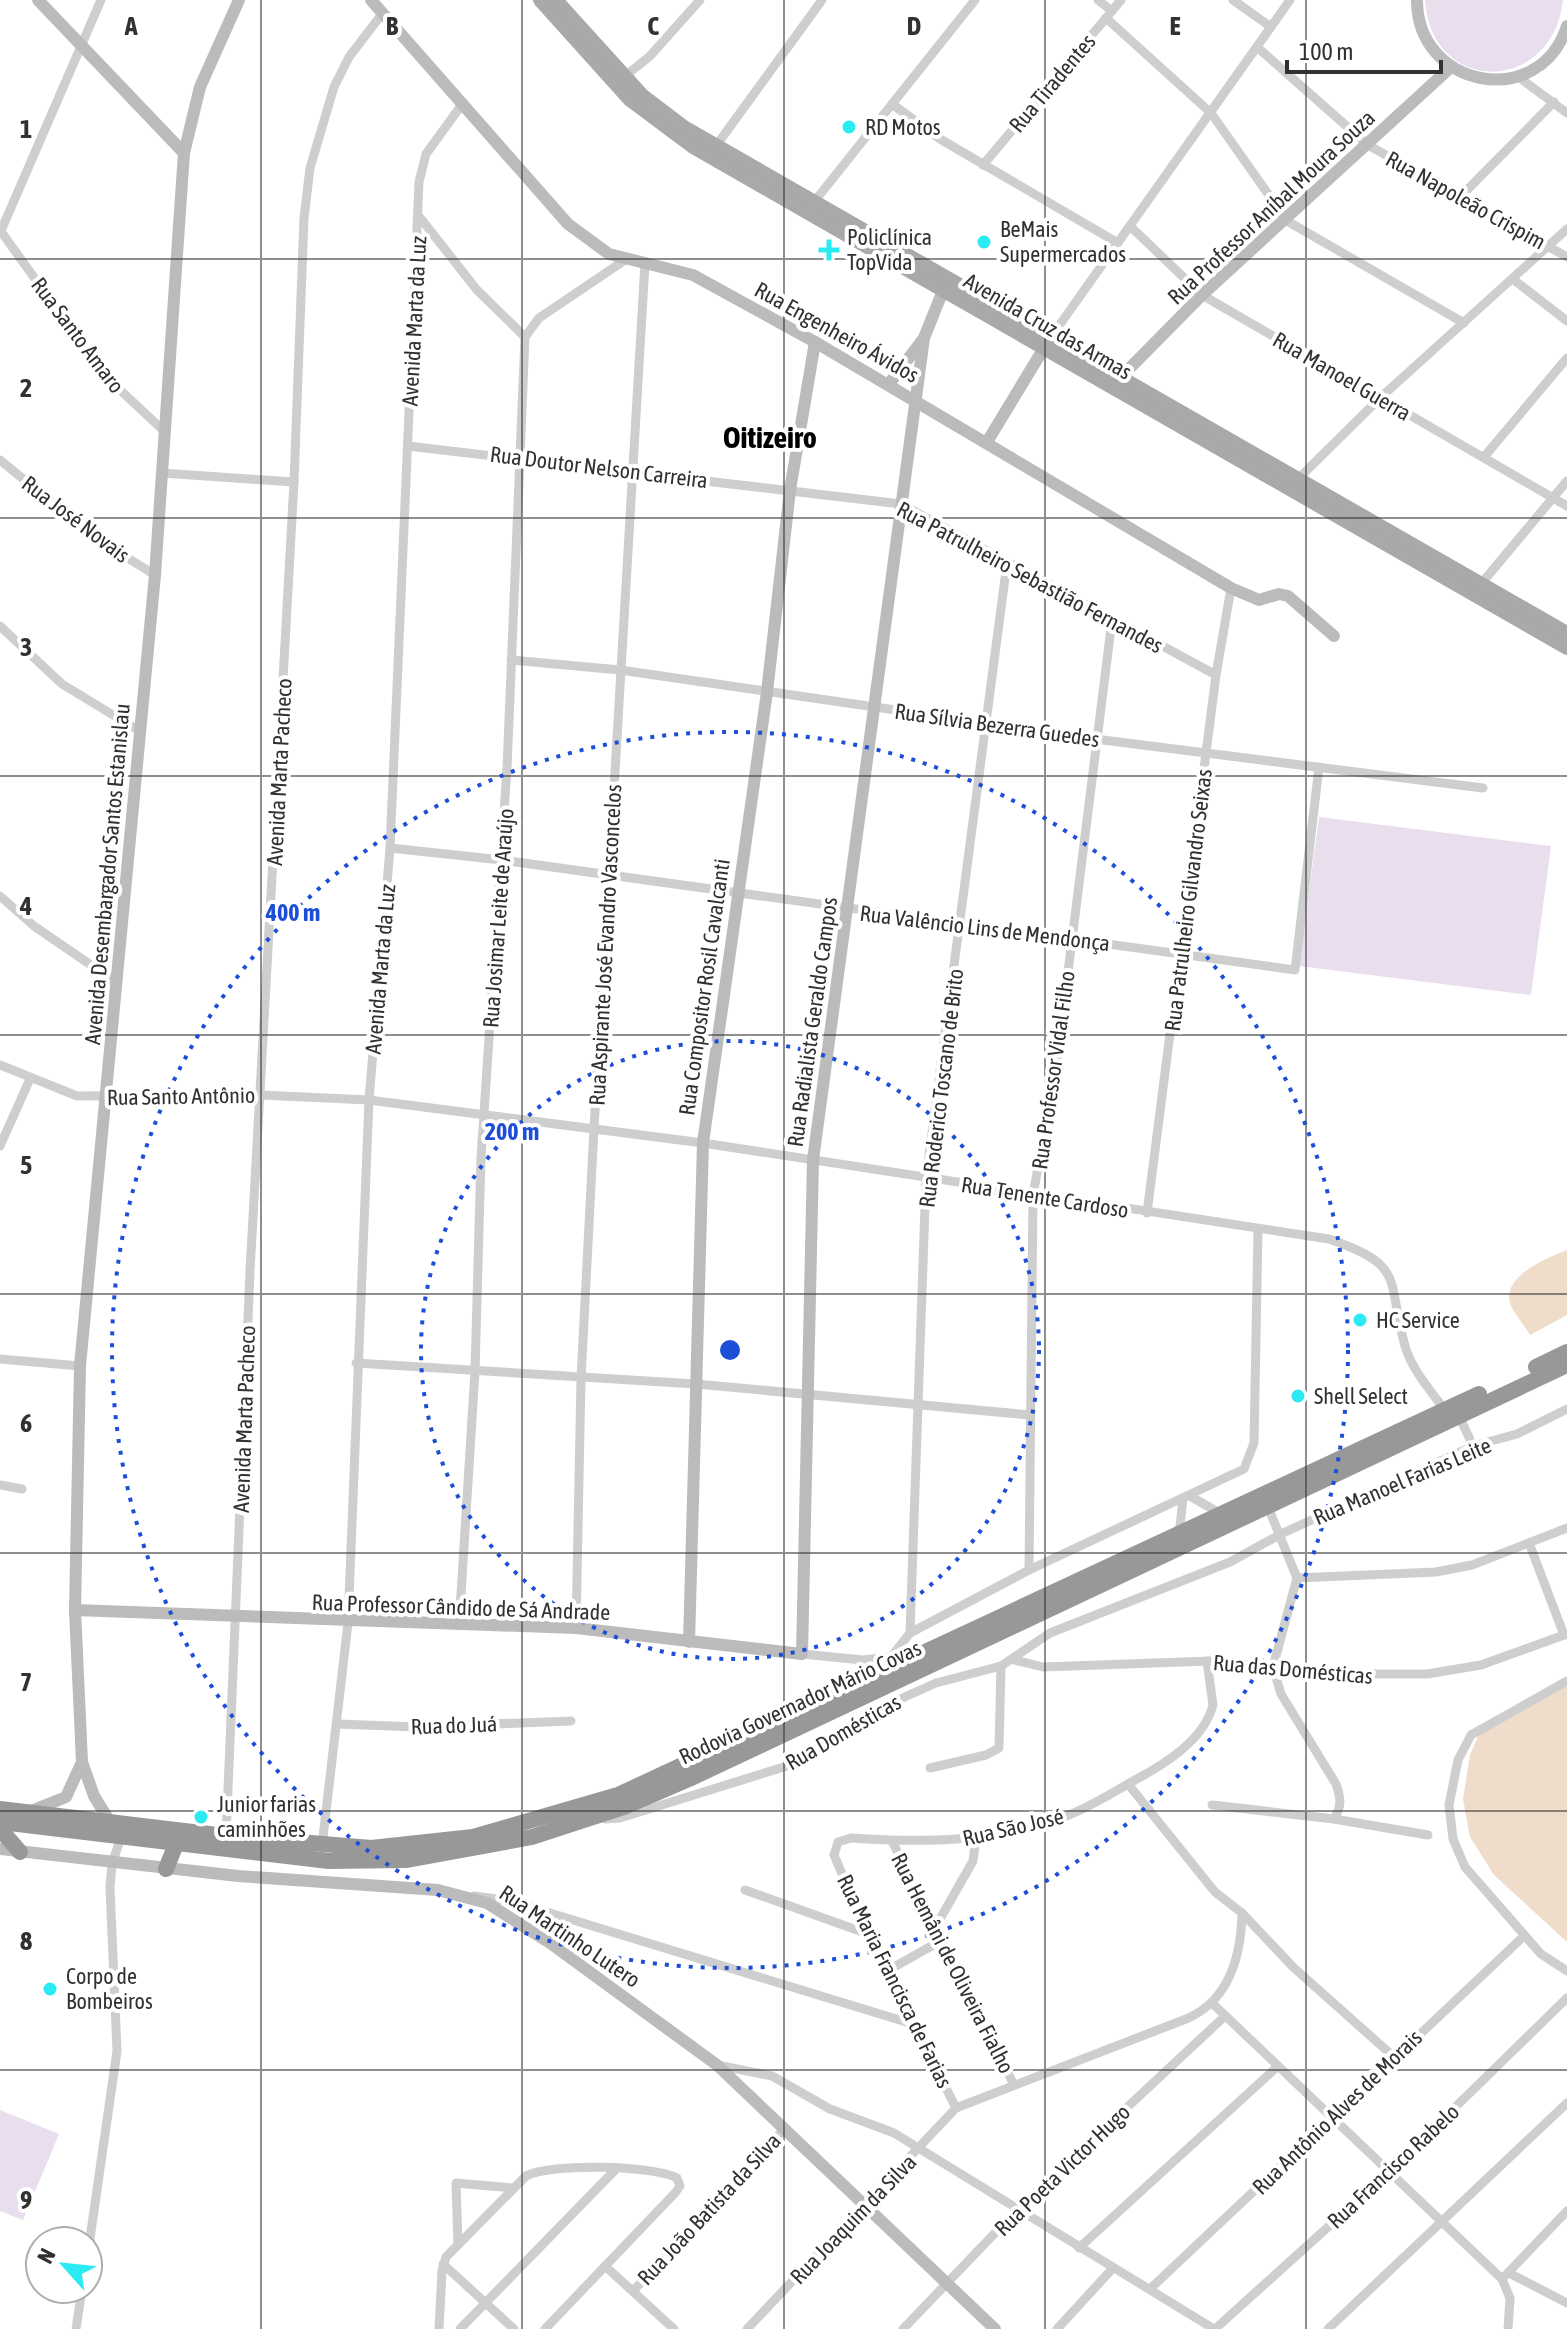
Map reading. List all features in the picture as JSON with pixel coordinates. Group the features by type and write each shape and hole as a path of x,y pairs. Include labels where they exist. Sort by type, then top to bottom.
{"highway":[{"name":"Rodovia Governador Mário Covas","path":"0,1822 329,1861 407,1860 477,1850 591,1818 689,1779 1268,1507 1567,1352"},
{"name":"Rodovia Governador Mário Covas","path":"0,1809 322,1846 420,1845 473,1837 605,1800 894,1662 1221,1514 1567,1365"},
{"path":"0,1829 20,1852"},
{"path":"166,1869 176,1844"}],"main road":[{"name":"Avenida Cruz das Armas","path":"540,0 630,100 669,132 946,284 1567,648"},
{"name":"Avenida Cruz das Armas","path":"562,2 624,77 662,112 946,284"},
{"name":"Avenida Cruz das Armas","path":"1047,343 1120,378 1567,633"}],"street":[{"path":"38,0 184,153"},
{"path":"0,231 101,0"},
{"name":"Rua Engenheiro Ávidos","path":"371,0 568,224 595,246 625,260 693,275 917,400 1231,588 1259,600 1279,594 1288,596 1334,636"},
{"path":"624,77 650,56 700,0"},
{"path":"716,146 822,0"},
{"path":"814,202 975,0"},
{"path":"1098,0 1109,15 1211,113 1287,221 1464,323"},
{"name":"Rua Tiradentes","path":"983,165 1121,0"},
{"path":"1233,0 1271,27"},
{"path":"987,442 1047,343 1290,0"},
{"path":"1417,0 1423,35 1435,53 1451,67 1483,80 1517,76 1537,67 1553,53 1567,26"},
{"name":"Avenida Desembargador Santos Estanislau","path":"110,1822 94,1796 82,1762 75,1610 80,1366 155,575 184,153 200,87 234,2"},
{"name":"Avenida Marta Pacheco","path":"226,1836 260,1095 294,482 304,218 310,168 334,87 349,57 382,14"},
{"name":"Rua Napoleão Crispim","path":"1258,48 1368,145 1567,257"},
{"path":"1553,53 1567,50"},
{"name":"Rua Professor Aníbal Moura Souza","path":"1120,378 1202,295 1287,221 1451,67"},
{"path":"1517,76 1567,113"},
{"path":"1461,196 1554,102"},
{"name":"Avenida Marta da Luz","path":"322,1846 348,1623 356,1363 369,1100 390,848 419,182 426,154 463,103"},
{"path":"892,104 983,165 1118,243"},
{"path":"418,215 477,290 525,337 539,318 625,260"},
{"name":"Rua Manoel Guerra","path":"1130,226 1202,295 1567,506"},
{"path":"1297,480 1380,398 1567,229"},
{"name":"Rua Santo Amaro","path":"0,231 104,375 129,403 165,432"},
{"name":"Rua Aspirante José Evandro Vasconcelos","path":"576,1628 581,1379 630,470 645,263"},
{"path":"1514,280 1567,321"},
{"path":"889,384 924,338 946,284"},
{"name":"Rua Josimar Leite de Araújo","path":"459,1626 475,1371 478,1202 502,860 525,337"},
{"name":"Rua Radialista Geraldo Campos","path":"802,1654 813,1160 924,338"},
{"name":"Rua Compositor Rosil Cavalcanti","path":"689,1642 703,1143 767,692 790,490 815,342"},
{"path":"1484,457 1567,358"},
{"name":"Rua Doutor Nelson Carreira","path":"408,446 790,490"},
{"name":"Rua José Novais","path":"0,460 69,518 155,575"},
{"path":"162,473 294,482"},
{"path":"1481,584 1567,481"},
{"name":"Rua Patrulheiro Sebastião Fernandes","path":"790,490 901,504 1216,675"},
{"name":"Rua Roderico Toscano de Brito","path":"910,1633 926,1178 1007,563"},
{"name":"Rua Patrulheiro Gilvandro Seixas","path":"1147,1213 1216,675 1231,588"},
{"name":"Rua Professor Vidal Filho","path":"1029,1570 1033,1195 1056,1068 1112,620"},
{"path":"0,626 62,684 141,732"},
{"name":"Rua Sílvia Bezerra Guedes","path":"511,660 620,670 1095,739 1483,788"},
{"name":"Rua Valêncio Lins de Mendonça","path":"390,848 502,860 1295,970 1319,767"},
{"path":"0,896 34,926 117,983"},
{"name":"Rua Santo Antônio","path":"0,1065 77,1096 260,1095 369,1100"},
{"path":"0,1146 30,1079"},
{"name":"Rua Tenente Cardoso","path":"369,1100 703,1143 1329,1239 1383,1264 1393,1282 1405,1347 1413,1365 1452,1413"},
{"path":"894,1662 910,1633 1029,1570 1244,1469 1253,1453 1258,1230"},
{"path":"0,1359 80,1366"},
{"path":"356,1363 696,1384 1030,1415"},
{"name":"Rua Manoel Farias Leite","path":"1001,1666 1050,1633 1180,1584 1473,1446 1517,1434 1567,1409"},
{"path":"1452,1413 1473,1446"},
{"path":"0,1485 22,1489"},
{"path":"1186,1498 1221,1514"},
{"path":"1179,1535 1186,1498"},
{"path":"1268,1507 1297,1578 1273,1667 1281,1694 1336,1784 1341,1800 1334,1819"},
{"path":"1297,1578 1436,1572 1472,1565 1567,1528"},
{"path":"1529,1543 1565,1635"},
{"path":"1076,1597 1084,1618"},
{"name":"Rua Professor Cândido de Sá Andrade","path":"75,1610 348,1623 576,1628 894,1662"},
{"name":"Rua das Domésticas","path":"1014,1660 1043,1667 1207,1661 1356,1675 1427,1674 1481,1665 1565,1635"},
{"name":"Rua São José","path":"834,1855 838,1842 845,1838 892,1841 976,1838 1064,1817 1128,1784 1166,1763 1206,1721 1213,1705 1207,1661"},
{"path":"930,1768 986,1755 999,1748 1001,1666"},
{"name":"Rua Domésticas","path":"591,1818 620,1818 787,1766 887,1705 936,1683 1001,1666"},
{"path":"1567,1681 1471,1735 1462,1748 1450,1791 1451,1823 1457,1853 1524,1936 1541,1954 1567,1971"},
{"name":"Rua do Juá","path":"338,1724 417,1727 571,1721"},
{"name":"Avenida Desembargador Santos Estanislau","path":"24,1813 66,1797 82,1762"},
{"path":"1128,1784 1215,1892 1242,1913 1293,1967 1394,2057"},
{"path":"1212,1805 1334,1819 1428,1835"},
{"path":"92,2225 117,2051 112,1864 121,1837"},
{"path":"936,1926 973,1861 976,1838"},
{"name":"Rua Hemâni de Oliveira Fialho","path":"892,1841 1014,2085"},
{"name":"Rua Martinho Lutero","path":"0,1849 112,1864 469,1895 550,1943 717,2065 995,2329"},
{"name":"Rua Maria Francisca de Farias","path":"834,1855 868,1934 956,2108"},
{"path":"745,1890 868,1934"},
{"path":"469,1895 511,1901 916,2025"},
{"path":"956,2108 1194,2016 1213,2004 1228,1984 1242,1913"},
{"name":"Rua Antônio Alves de Morais","path":"1150,2289 1524,1936"},
{"path":"887,1971 942,1940"},
{"name":"Rua Francisco Rabelo","path":"1215,2329 1390,2171 1567,1998"},
{"path":"1213,2004 1444,2223 1506,2276 1567,2303"},
{"name":"Rua Poeta Victor Hugo","path":"903,2329 1017,2210 1225,2016"},
{"path":"717,2065 772,2076 830,2109 876,2123 1215,2329"},
{"path":"1079,2248 1278,2066"},
{"path":"1328,2329 1444,2223 1567,2103"},
{"name":"Rua Joaquim da Silva","path":"747,2329 956,2108"},
{"name":"Rua João Batista da Silva","path":"634,2290 785,2128"},
{"path":"460,2329 616,2169"},
{"path":"439,2329 443,2264 526,2176 541,2170 616,2169 671,2175 679,2182 675,2193 545,2329"},
{"path":"458,2245 456,2183 512,2188"},
{"path":"1506,2276 1565,2216"},
{"path":"443,2264 514,2329"},
{"path":"605,2266 674,2329"},
{"path":"1057,2329 1113,2268"},
{"path":"1506,2276 1510,2298 1508,2329"},
{"path":"76,2329 80,2305"}],"shaded area":[{"path":"1425,0 1563,0 1554,31 1538,54 1516,67 1492,72 1468,67 1448,54 1432,31"},
{"path":"1319,817 1551,846 1531,995 1299,966"},
{"path":"1567,1250 1567,1315 1530,1335 1512,1308 1509,1297 1511,1288 1526,1271"},
{"path":"1567,1684 1567,1942 1494,1875 1470,1837 1463,1799 1470,1755 1481,1729"},
{"path":"0,2110 59,2134 23,2220 0,2211"}],"place":[{"name":"RD Motos","path":"849,127"},
{"name":"BeMais Supermercados","path":"984,242"},
{"name":"Policlínica TopVida","path":"829,250"},
{"name":"HC Service","path":"1360,1320"},
{"name":"Shell Select","path":"1298,1396"},
{"name":"Junior farias caminhões","path":"201,1817"},
{"name":"Corpo de Bombeiros","path":"50,1989"}],"district":[{"name":"Oitizeiro","path":"770,437"}]}
